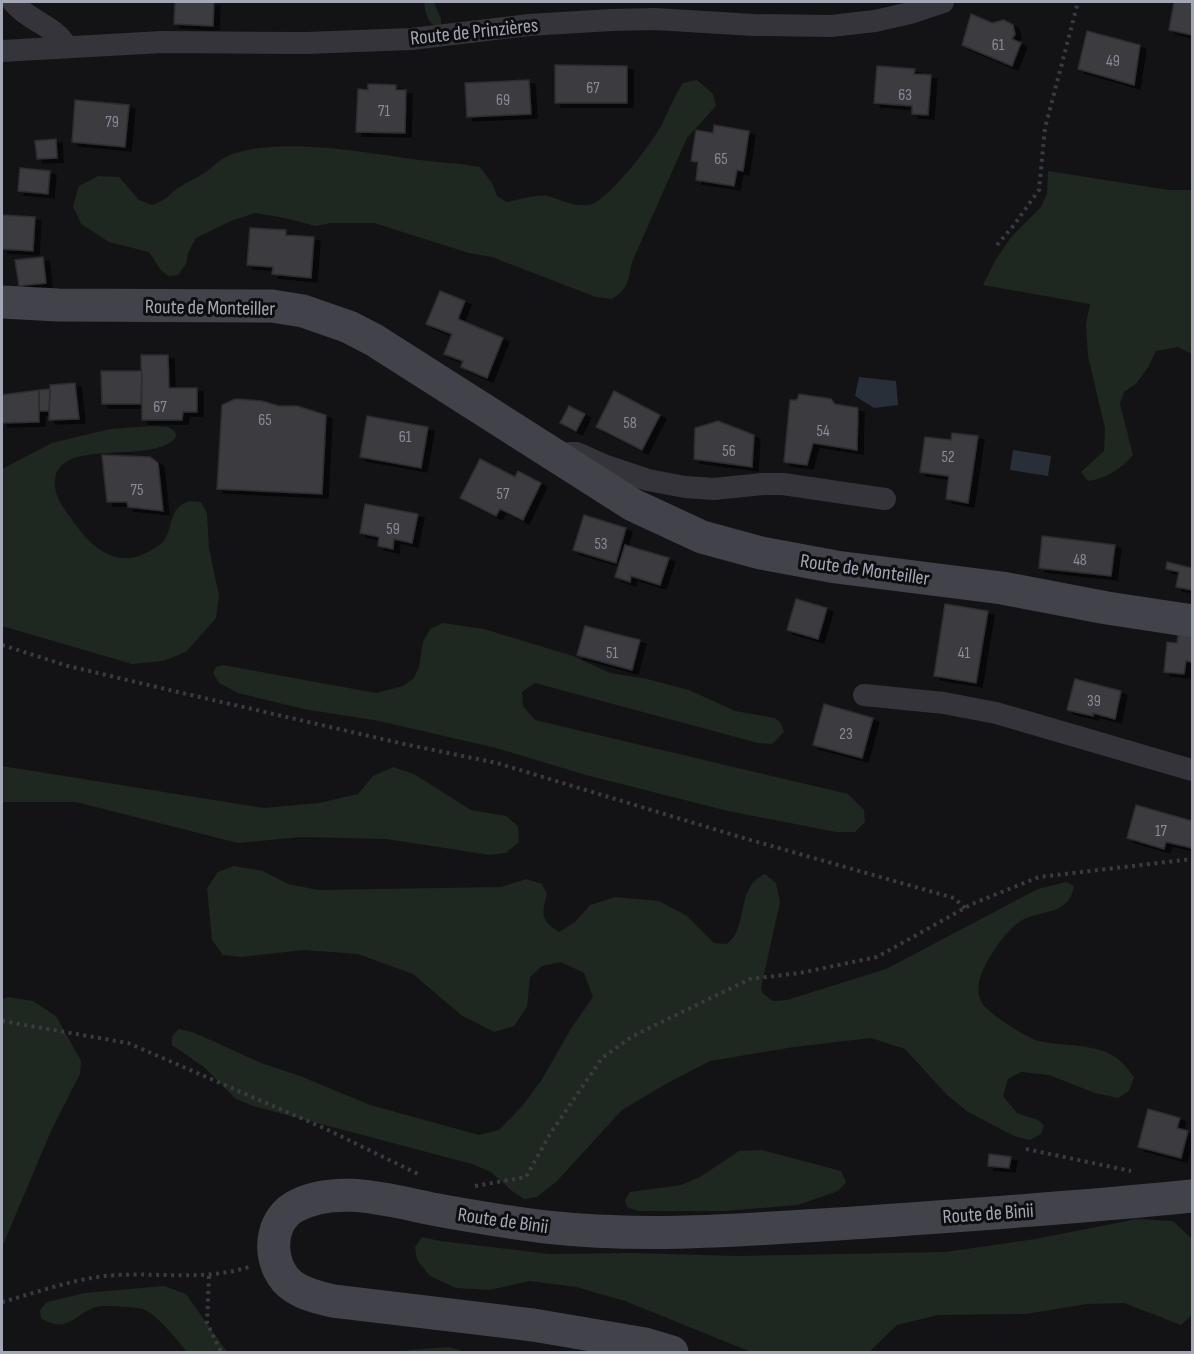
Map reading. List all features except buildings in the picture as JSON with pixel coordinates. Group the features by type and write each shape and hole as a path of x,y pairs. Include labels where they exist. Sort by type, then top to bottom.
{"street":[{"path":"13,2 30,17 57,34 67,47"},
{"name":"Route de Prinzières","path":"2,51 162,42 306,43 411,39 529,25 611,20 655,19 754,25 831,26 862,24 910,13 943,2"},
{"name":"Route de Monteiller","path":"2,302 67,305 255,305 303,311 350,327 374,340 616,495 650,515 702,537 741,549 836,567 1002,588 1192,621"},
{"path":"559,457 564,453 577,453 637,477 685,488 714,489 783,484 885,499"},
{"path":"864,695 945,703 987,711 1192,770"},
{"name":"Route de Binii","path":"275,1258 276,1230 282,1218 292,1208 308,1201 327,1197 375,1198 505,1222 547,1227 613,1233 680,1233 921,1219 1192,1196"},
{"path":"275,1258 284,1278 294,1288 333,1301 533,1325 637,1342 672,1353"}],"path":[{"path":"997,245 1039,190 1045,128 1078,2"},
{"path":"2,645 68,666 189,695 496,763 954,898 965,908"},
{"path":"474,1187 526,1177 550,1134 602,1058 633,1036 750,979 800,973 877,957 965,908 1039,877 1192,859"},
{"path":"2,1021 128,1043 326,1129 423,1176"},
{"path":"1026,1149 1138,1173"},
{"path":"2,1302 103,1276 138,1274 209,1276 239,1270 275,1258"},
{"path":"209,1276 207,1323 221,1353"}],"shaded area":[{"path":"424,2 434,2 441,24 436,26 430,22"},
{"path":"697,80 713,94 716,106 687,138 632,262 627,283 622,291 612,299 596,297 492,257 469,253 374,223 331,223 316,226 255,213 231,221 196,238 188,253 186,264 178,275 168,276 160,269 149,252 109,242 81,224 73,206 79,186 98,176 119,177 139,200 152,205 228,156 248,150 297,146 349,150 480,167 492,183 497,196 507,202 533,196 548,196 572,204 588,205 606,194 640,157 657,133 683,83"},
{"path":"1048,171 1169,190 1192,190 1192,354 1178,347 1156,351 1136,384 1124,392 1120,404 1133,455 1113,472 1088,481 1081,472 1104,451 1105,428 1088,356 1086,324 1090,304 983,285 996,259 1012,236 1041,207 1047,194"},
{"path":"859,377 896,381 898,405 874,408 855,396"},
{"path":"168,427 175,431 176,437 165,445 148,450 89,455 72,459 60,467 55,480 58,498 89,541 106,553 126,558 137,557 160,545 166,538 176,510 188,502 201,502 207,513 209,548 219,596 216,618 186,652 163,661 132,664 2,626 2,469 52,443 110,429"},
{"path":"1013,450 1051,456 1048,476 1010,470"},
{"path":"443,623 484,629 573,656 610,673 647,679 689,690 735,711 775,718 781,723 784,732 772,744 758,743 535,683 522,692 523,706 535,720 848,794 864,810 865,822 855,832 836,832 728,811 586,775 496,748 379,721 304,709 238,693 219,683 213,673 216,667 223,665 376,693 403,686 414,678 419,667 423,642 430,629"},
{"path":"2,766 264,808 319,803 358,794 373,776 393,767 414,774 471,810 506,816 518,826 519,842 506,853 490,855 386,839 301,837 238,843 76,802 2,802"},
{"path":"234,866 263,871 288,884 318,890 501,887 526,879 542,884 547,894 544,916 549,924 559,932 575,922 590,905 615,897 659,901 687,916 714,943 727,944 736,933 747,892 757,879 765,874 776,883 780,902 761,988 763,994 773,1001 787,1000 886,969 1038,889 1066,882 1074,886 1067,902 1055,910 1024,919 1013,927 999,943 981,975 980,998 992,1013 1026,1035 1039,1041 1103,1051 1121,1061 1134,1077 1129,1091 1118,1098 1095,1093 1049,1075 1021,1072 1008,1079 1003,1096 1017,1113 1038,1120 1044,1125 1041,1134 1030,1140 1014,1136 968,1112 947,1095 905,1049 871,1038 794,1047 710,1061 622,1110 557,1181 537,1197 524,1199 491,1172 472,1164 253,1106 236,1099 204,1067 172,1045 172,1036 179,1029 195,1033 261,1063 300,1076 370,1105 479,1135 499,1130 523,1105 541,1081 572,1027 593,997 584,973 561,962 542,966 530,977 527,1007 514,1026 494,1032 461,1015 413,974 358,954 304,950 241,957 223,955 212,940 207,888 218,872"},
{"path":"9,997 33,1001 56,1016 81,1061 80,1074 51,1131 2,1247 2,999"},
{"path":"762,1150 841,1171 846,1182 838,1191 798,1205 725,1211 638,1211 627,1207 625,1200 630,1192 681,1185 700,1177 739,1151"},
{"path":"1137,1219 1173,1221 1192,1239 1192,1315 1181,1325 1124,1303 1087,1304 1026,1314 938,1315 897,1325 869,1352 751,1352 625,1301 576,1287 530,1281 489,1290 456,1288 430,1276 417,1260 415,1247 422,1237 549,1254 633,1253 738,1256 945,1252 1035,1239"},
{"path":"164,1286 186,1294 227,1352 187,1352 161,1322 140,1308 101,1306 59,1325 41,1318 40,1310 47,1302 85,1293"},
{"path":"449,1347 465,1352 404,1352 409,1350"}]}
